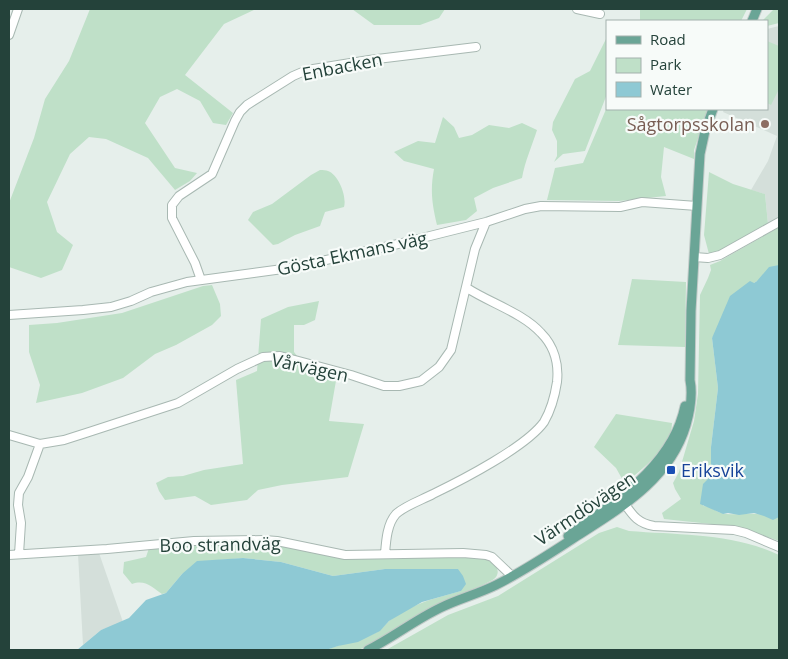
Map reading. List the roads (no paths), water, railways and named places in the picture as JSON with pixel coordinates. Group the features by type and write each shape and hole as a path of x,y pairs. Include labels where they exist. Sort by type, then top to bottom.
{"main road":[{"name":"Värmdövägen","path":"368,650 441,608 495,586 568,542 622,500 649,485 668,464 676,451 688,417 692,390 690,380 690,310 701,149 713,110"}],"street":[{"path":"9,35 18,9"},
{"path":"577,9 600,14"},
{"name":"Enbacken","path":"201,280 195,263 172,218 172,205 179,196 212,174 236,118 247,105 293,76 307,70 368,60 476,47"},
{"name":"Gösta Ekmans väg","path":"9,315 110,307 131,301 151,292 201,280 290,268 398,244 486,222 525,208 541,206 620,207 642,202 697,206"},
{"name":"Vårvägen","path":"9,435 40,444 72,437 178,403 244,365 263,357 280,356 384,386 412,384 430,375 446,359 456,335 475,249 486,222"},
{"path":"694,257 708,258 720,255 779,222"},
{"path":"385,554 386,538 398,513 460,481 525,440 543,422 555,394 558,373 557,363 549,343 542,334 531,323 485,300 467,288"},
{"path":"20,554 21,523 18,505 19,493 28,477 40,444"},
{"path":"622,500 637,520 645,524 734,530 779,547"},
{"name":"Boo strandväg","path":"9,555 194,541 264,540 345,555 463,553 486,555 492,557 515,574"}],"water":[{"path":"779,265 779,517 773,520 754,513 739,515 723,514 700,504 703,484 711,476 711,447 718,388 712,338 730,296 750,281 754,283 757,281 769,267"},
{"path":"243,558 281,562 333,576 385,569 458,569 466,584 461,591 422,602 389,621 380,631 358,642 326,650 77,650 101,630 129,618 146,600 166,593 182,574 197,561"}],"place":[{"name":"Sågtorpsskolan","path":"765,124"},
{"name":"Eriksvik","path":"671,470"}]}
